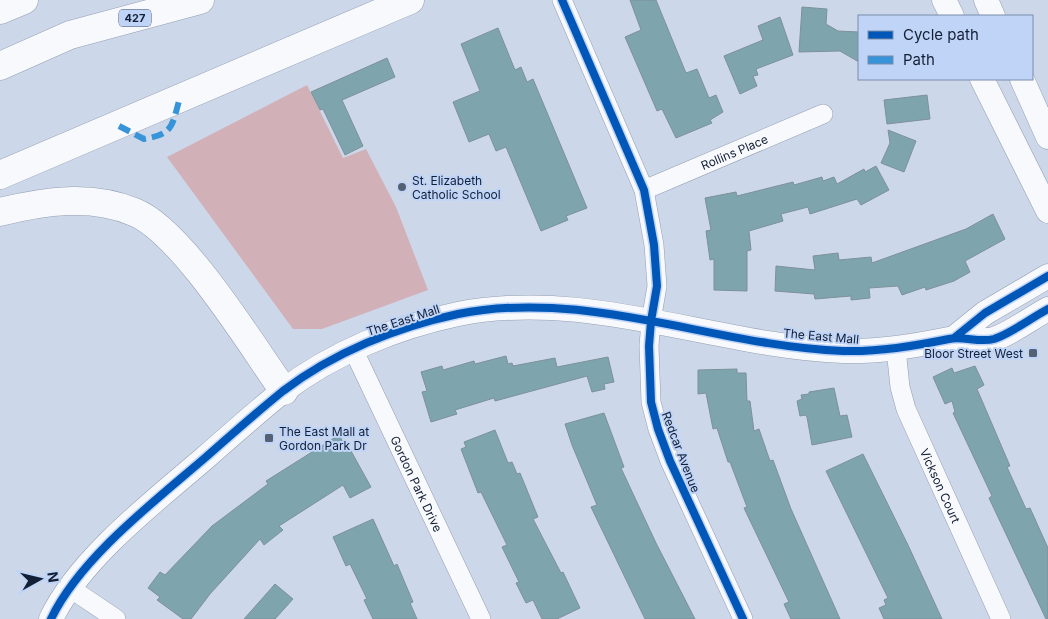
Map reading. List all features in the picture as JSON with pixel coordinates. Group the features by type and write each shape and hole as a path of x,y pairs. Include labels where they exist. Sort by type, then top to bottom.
{"highway":[{"path":"0,10 24,0"},
{"path":"70,35 150,0"},
{"name":"427","path":"0,66 70,35 200,0"},
{"path":"0,175 410,0"},
{"path":"0,212 35,203 58,201 110,205 136,213 176,242 284,391"}],"main road":[{"path":"944,0 952,15"},
{"path":"986,0 994,15"},
{"path":"982,80 1048,211"},
{"path":"1022,80 1048,137"},
{"name":"The East Mall","path":"954,338 985,313 1048,276"},
{"name":"The East Mall","path":"51,619 70,588 106,547 153,503 284,391 353,349 417,325 479,311 550,308 578,310 650,321 807,348 844,351 896,349 954,338 993,340 1048,309"}],"street":[{"name":"Redcar Avenue","path":"562,0 644,190 654,245 657,286 650,321 650,393 658,429 670,461 743,619"},
{"name":"Rollins Place","path":"644,190 822,114"},
{"name":"Gordon Park Drive","path":"353,349 481,619"},
{"name":"Vickson Court","path":"896,349 900,387 906,410 1001,619"},
{"path":"70,588 116,619"}],"shaded area":[{"path":"307,85 343,158 366,149 396,207 428,290 322,329 293,329 167,157"}],"building":[{"path":"630,0 656,0 686,73 697,69 709,98 716,95 723,112 710,120 712,123 676,138 662,109 657,111 625,37 641,30"},
{"path":"802,7 827,9 826,24 838,31 858,32 858,61 840,51 799,52"},
{"path":"780,17 793,55 756,69 758,75 753,76 757,86 740,94 724,56 763,40 758,26"},
{"path":"498,28 515,70 521,67 527,82 533,79 587,208 566,216 568,220 541,231 506,147 496,151 489,134 469,142 453,102 480,91 461,44"},
{"path":"387,58 395,77 342,100 363,146 345,155 323,109 320,110 311,92"},
{"path":"927,95 930,119 887,124 884,100"},
{"path":"888,130 916,141 904,172 881,163 890,143"},
{"path":"876,166 889,190 861,205 857,199 810,214 808,207 781,214 783,221 749,231 751,250 747,251 747,291 714,290 714,259 710,260 706,231 711,230 705,198 736,192 737,196 793,182 794,185 822,177 823,181 834,177 837,184 864,169 865,172"},
{"path":"993,214 1005,239 965,261 970,272 954,281 926,290 925,287 902,295 898,286 869,288 870,298 851,300 851,296 815,299 814,294 775,291 776,266 815,270 813,256 838,253 839,260 871,257 872,263 966,229"},
{"path":"506,356 508,364 512,363 513,366 555,358 557,367 608,357 614,382 604,384 605,389 592,392 587,376 495,401 494,398 455,410 457,414 431,422 422,392 427,391 421,372 442,366 443,370 474,361 475,364"},
{"path":"975,366 984,385 977,389 1010,466 1007,467 1026,509 1030,508 1048,548 1048,619 1046,619 989,498 992,496 953,413 955,412 952,401 945,404 933,377 952,368 954,373"},
{"path":"737,369 737,373 746,373 747,401 750,401 754,431 759,429 770,461 773,460 791,509 840,619 791,619 784,604 789,602 744,508 747,507 730,462 728,462 717,428 713,429 706,393 698,394 698,370"},
{"path":"834,388 840,416 847,415 852,437 812,445 807,417 805,415 800,416 797,401 802,399 801,395 809,394 809,392"},
{"path":"604,413 624,467 621,468 656,543 695,619 645,619 591,507 597,505 565,424"},
{"path":"495,430 508,463 512,462 517,474 520,473 538,517 533,519 561,573 563,572 580,608 557,619 542,619 533,600 526,603 516,583 519,582 502,547 507,545 481,492 478,493 461,449 466,447 464,442"},
{"path":"339,435 349,452 351,451 371,487 350,498 343,485 279,526 283,530 264,545 260,539 210,594 191,619 183,619 157,600 160,597 148,588 160,572 165,575 212,526 268,484 266,481"},
{"path":"863,454 942,619 884,619 879,608 886,605 884,600 888,598 826,471"},
{"path":"373,519 394,566 397,564 413,602 410,603 417,619 373,619 364,600 367,599 350,564 346,566 333,537"},
{"path":"275,584 293,599 275,619 244,619"}],"marked path":[{"path":"119,126 144,139 154,137 170,128 179,101"}],"cycle path":[{"path":"562,0 644,190 654,245 657,286 649,346 651,402 658,429 670,461 743,619"},
{"path":"954,338 985,313 1048,276"},
{"path":"51,619 64,596 80,574 120,532 283,391 302,377 344,353 412,326 458,314 507,308 555,308 603,313 795,347 870,351 954,338 994,339 1048,309"}],"place":[{"name":"St. Elizabeth Catholic School","path":"402,187"},
{"name":"Bloor Street West","path":"1033,353"},
{"name":"The East Mall at Gordon Park Dr","path":"269,438"}]}
